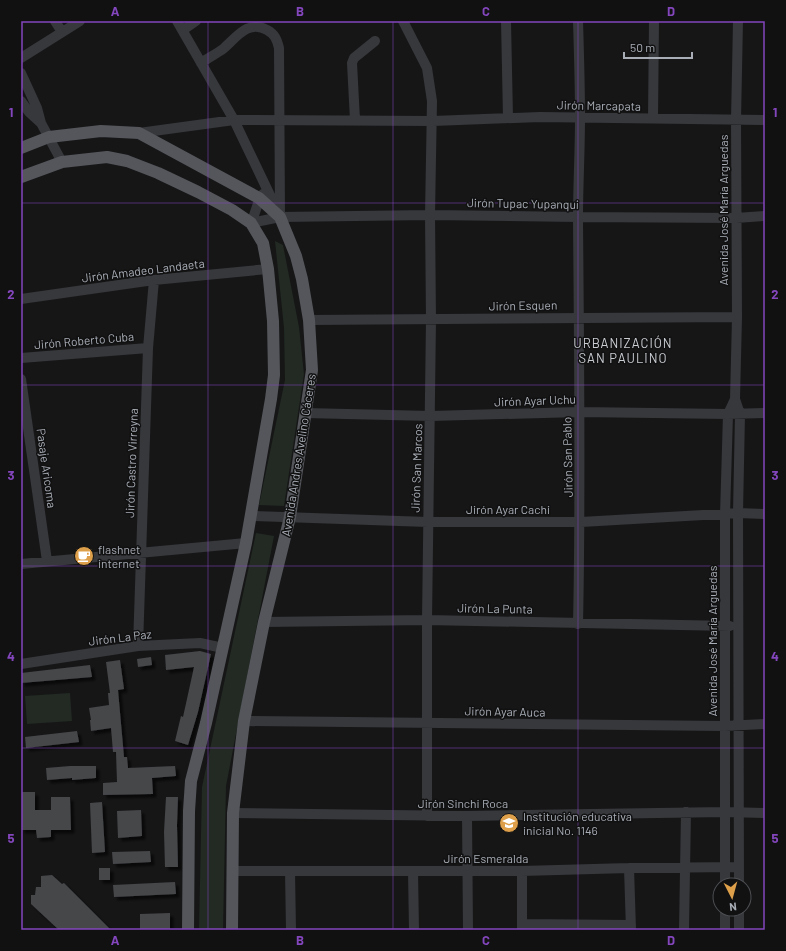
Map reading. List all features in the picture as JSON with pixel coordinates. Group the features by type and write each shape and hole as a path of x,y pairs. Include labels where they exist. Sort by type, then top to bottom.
{"main road":[{"name":"Avenida Andres Avelino Cáceres","path":"21,148 49,137 101,131 139,133 263,194 280,217 296,256 302,278 309,320 312,370 290,517 264,622 244,721 233,812 232,930"},
{"path":"21,177 62,162 107,157 127,161 158,173 232,210 252,223 263,242 268,269 273,321 274,376 246,543 191,782 189,811 188,930"}],"street":[{"path":"55,21 62,32"},
{"path":"21,58 80,21"},
{"path":"177,21 234,120 263,194 252,223"},
{"path":"183,30 196,21"},
{"name":"Jirón San Marcos","path":"403,21 427,68 432,101 433,121 430,215 431,416 427,620 427,816"},
{"path":"506,21 508,118"},
{"name":"Jirón San Pablo","path":"578,21 580,117 578,217 581,522 578,624"},
{"path":"653,118 654,21"},
{"name":"Avenida José María Arguedas","path":"738,21 736,120 737,317 735,399 740,414 738,514 739,877"},
{"path":"202,63 222,50 240,32 250,27 261,27 270,32 277,40 280,120 280,217"},
{"path":"355,120 352,63 354,58 375,41"},
{"path":"21,73 38,108 41,123"},
{"path":"21,100 29,112 41,123 62,162"},
{"name":"Jirón Marcapata","path":"139,133 234,120 433,121 580,117 765,120"},
{"name":"Jirón Tupac Yupanqui","path":"252,223 280,217 430,215 736,218 765,216"},
{"name":"Jirón Amadeo Landaeta","path":"21,299 154,280 268,269"},
{"name":"Jirón Castro Virreyna","path":"138,646 148,348 154,280"},
{"name":"Jirón Esquen","path":"309,320 737,317"},
{"name":"Jirón Roberto Cuba","path":"21,358 148,348"},
{"name":"Pasaje Aricoma","path":"21,379 47,561"},
{"name":"Avenida José María Arguedas","path":"724,877 725,515 728,414 735,399"},
{"name":"Jirón Ayar Uchu","path":"305,413 431,416 579,412 765,413"},
{"name":"Jirón Ayar Cachi","path":"251,516 428,522 581,522 765,514"},
{"path":"21,564 246,543"},
{"name":"Jirón La Punta","path":"264,622 427,620 738,626"},
{"name":"Jirón La Paz","path":"21,664 138,646 200,643 223,648"},
{"name":"Jirón Ayar Auca","path":"244,721 725,726 765,724"},
{"name":"Jirón Sinchi Roca","path":"233,812 427,816 686,812 765,813"},
{"path":"684,930 686,812"},
{"path":"467,816 468,930"},
{"name":"Jirón Esmeralda","path":"233,871 522,871 685,867 739,868"},
{"path":"522,871 522,927 631,928 629,868"},
{"path":"290,871 291,930"},
{"path":"414,871 414,930"},
{"path":"724,917 724,930"},
{"path":"739,917 739,930"}],"shaded area":[{"path":"275,241 283,245 299,327 304,374 284,506 259,505 285,380 284,328"},
{"path":"256,533 274,536 226,786 223,930 199,930 202,787"},
{"path":"70,693 72,721 27,724 25,696"}],"building":[{"path":"200,651 211,654 198,712 188,745 175,741 181,716 183,717 194,667 166,670 165,655"},
{"path":"151,657 152,665 138,667 137,659"},
{"path":"120,660 124,689 118,690 124,757 127,757 128,768 175,766 176,776 152,778 153,794 103,795 103,783 117,782 116,752 113,752 111,728 91,731 89,708 109,705 108,693 110,693 106,662"},
{"path":"90,665 92,677 21,683 21,673"},
{"path":"77,731 79,742 26,748 25,737"},
{"path":"96,766 96,778 47,780 46,768"},
{"path":"21,792 35,792 35,810 51,810 51,797 70,797 71,830 51,830 51,837 37,838 36,830 21,830"},
{"path":"166,797 178,797 178,867 165,867 164,832"},
{"path":"102,802 105,852 92,853 90,803"},
{"path":"141,810 142,836 118,838 117,811"},
{"path":"150,851 151,862 113,864 112,852"},
{"path":"99,868 110,868 110,880 99,880"},
{"path":"52,875 62,884 64,883 111,930 59,930 31,904 31,895 35,895 36,887 41,887 41,876"},
{"path":"175,882 176,894 114,897 113,885"},
{"path":"170,913 170,930 140,930 140,914"}],"place":[{"name":"flashnet internet","path":"84,556"},
{"name":"Institución educativa inicial No. 1146","path":"509,823"}],"district":[{"name":"URBANIZACIÓN SAN PAULINO","path":"623,350"}]}
